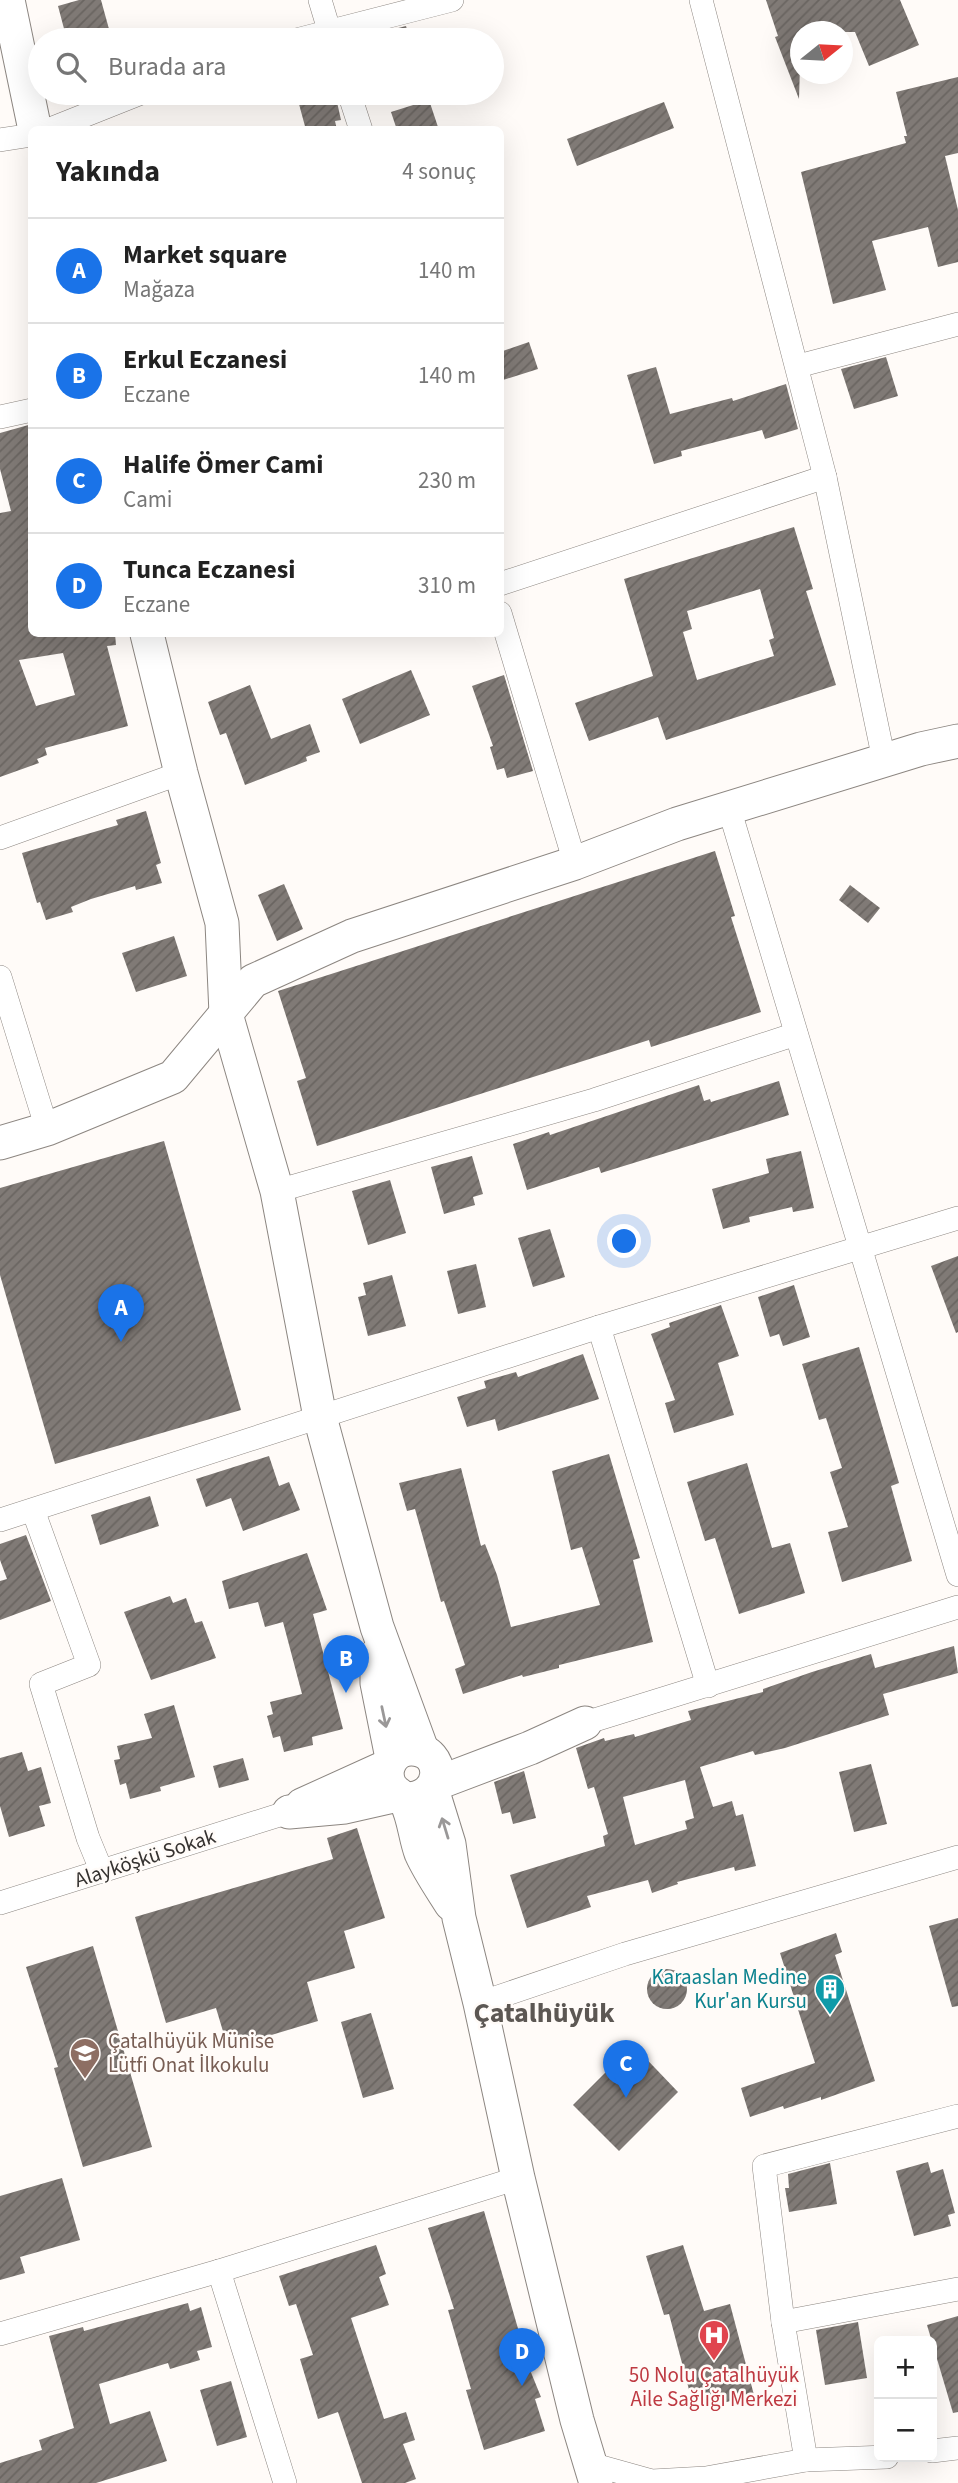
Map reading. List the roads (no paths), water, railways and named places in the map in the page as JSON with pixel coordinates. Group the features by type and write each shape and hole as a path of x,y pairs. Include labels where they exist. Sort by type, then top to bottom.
{"street":[{"path":"8,0 28,93"},
{"path":"320,0 328,28"},
{"path":"354,28 452,0"},
{"path":"701,0 825,477 884,760"},
{"path":"31,105 35,126"},
{"path":"58,126 111,105"},
{"path":"353,105 360,126"},
{"path":"0,140 28,136"},
{"path":"798,366 958,324"},
{"path":"0,417 28,411"},
{"path":"504,583 825,477"},
{"path":"504,626 575,863"},
{"path":"149,637 181,773 222,923 226,1014 277,1191 320,1417 377,1627 413,1775 422,1854 458,1918 480,2003 518,2178 594,2474 653,2481 706,2478 806,2460 874,2457"},
{"path":"0,1143 47,1129 173,1077 253,981 352,936 575,863 729,808 884,760 958,741"},
{"path":"0,838 181,773"},
{"path":"729,808 958,1575"},
{"path":"0,977 47,1129"},
{"path":"277,1191 594,1100 796,1034"},
{"path":"0,1520 599,1327 958,1218"},
{"path":"599,1327 708,1686"},
{"path":"33,1510 89,1665 41,1684 88,1838 102,1872"},
{"path":"289,1812 342,1784 413,1775 958,1607"},
{"name":"Alayköşkü Sokak","path":"0,1903 289,1812"},
{"path":"480,2003 625,1954 958,1857"},
{"path":"806,2460 783,2322 764,2166 958,2116"},
{"path":"0,2334 219,2272 518,2178"},
{"path":"219,2272 285,2483"},
{"path":"783,2322 958,2289"},
{"path":"937,2450 958,2448"}],"place":[{"name":"Market square","path":"121,1342"},
{"name":"Erkul Eczanesi","path":"346,1693"},
{"name":"Karaaslan Medine Kur'an Kursu","path":"830,2016"},
{"name":"Çatalhüyük Münise Lütfi Onat İlkokulu","path":"85,2080"},
{"name":"Halife Ömer Cami","path":"626,2098"},
{"name":"50 Nolu Çatalhüyük Aile Sağlığı Merkezi","path":"714,2362"},
{"name":"Tunca Eczanesi","path":"522,2386"}],"district":[{"name":"Çatalhüyük","path":"544,2013"}]}
